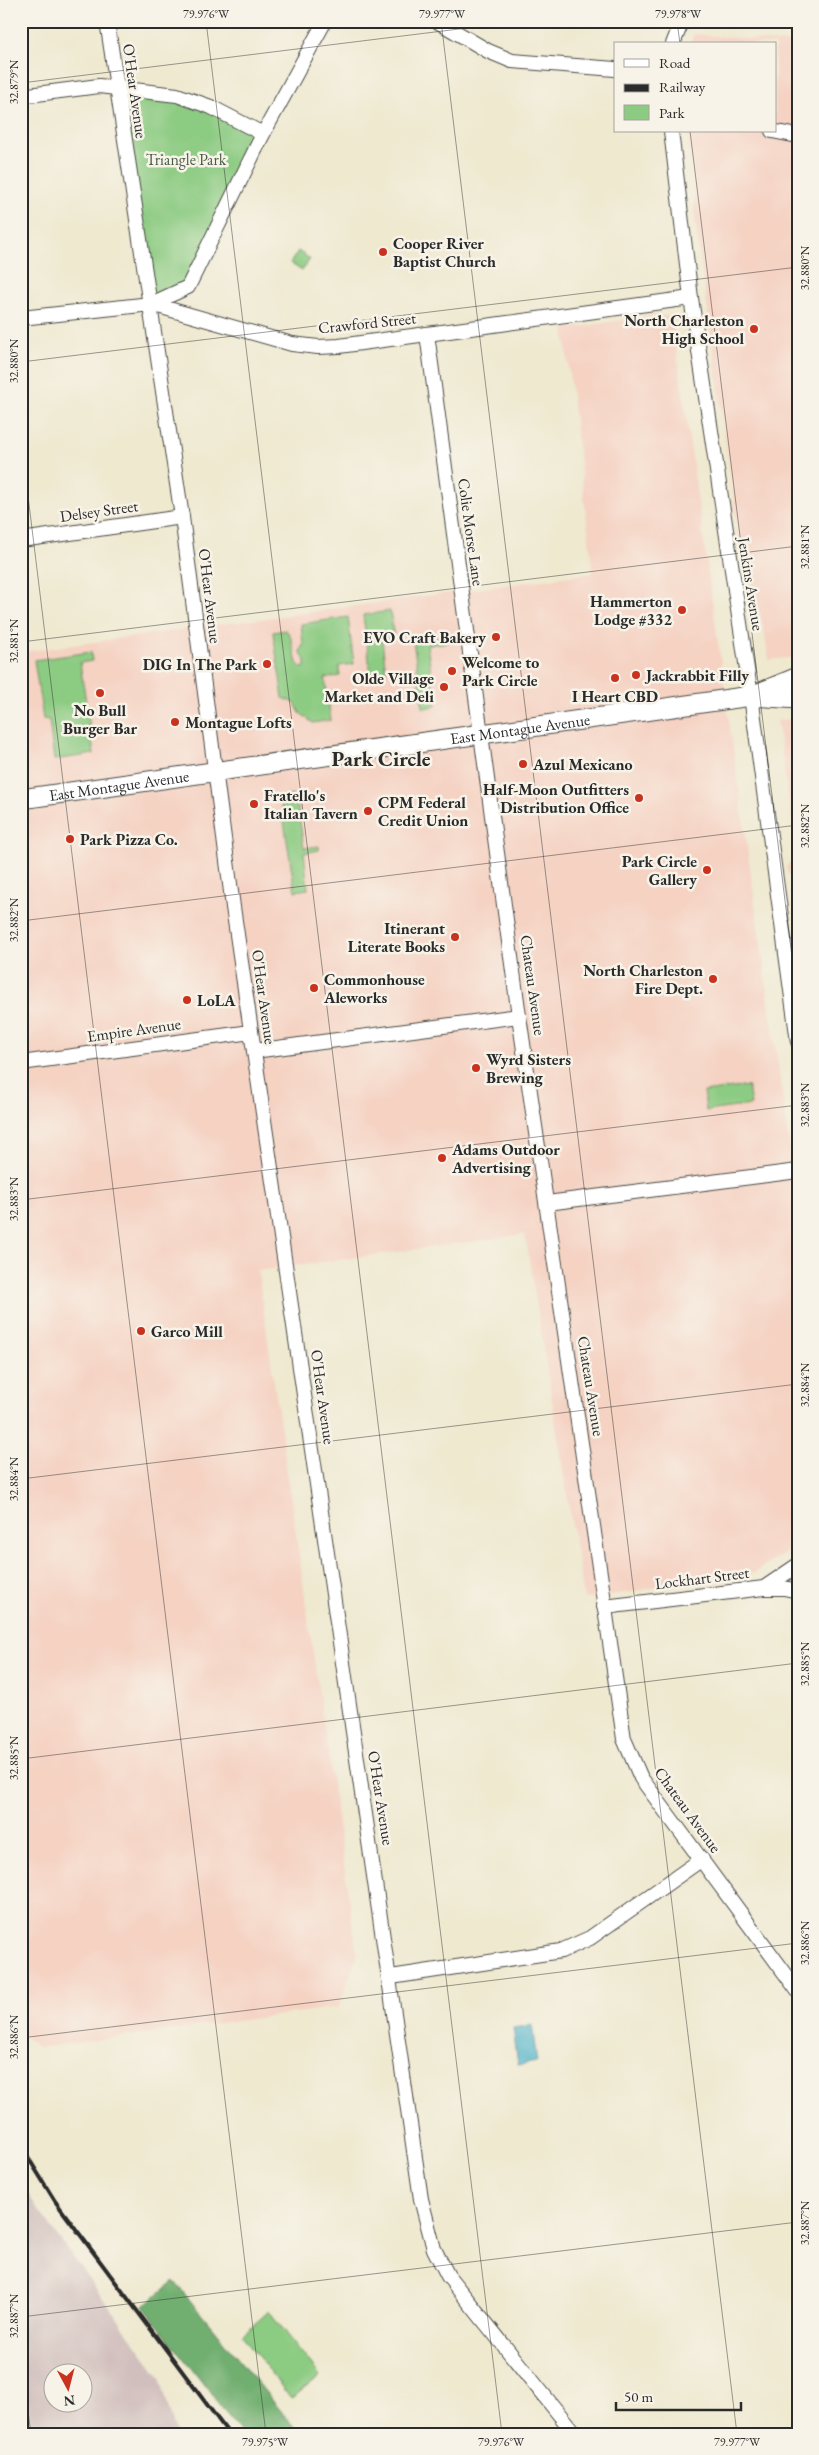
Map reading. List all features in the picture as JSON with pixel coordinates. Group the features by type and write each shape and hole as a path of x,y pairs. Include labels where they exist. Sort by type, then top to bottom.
{"street":[{"name":"O'Hear Avenue","path":"107,21 182,517 254,1051 421,2199 434,2249 448,2276 575,2434"},
{"path":"150,304 188,287 263,134 325,21"},
{"path":"437,21 488,51 512,61 614,69"},
{"path":"674,42 682,21"},
{"path":"21,96 92,86 116,87 176,95 196,101 263,134"},
{"name":"Jenkins Avenue","path":"671,132 691,298 751,696 798,1042"},
{"path":"776,132 798,136"},
{"name":"Crawford Street","path":"21,318 150,304 292,344 318,347 691,298"},
{"name":"Colie Morse Lane","path":"427,334 481,734"},
{"name":"Delsey Street","path":"21,540 182,517"},
{"name":"East Montague Avenue","path":"751,696 798,677"},
{"name":"East Montague Avenue","path":"21,799 751,696 798,700"},
{"name":"Chateau Avenue","path":"481,734 519,1016 624,1739 641,1778 702,1858 798,1991"},
{"path":"254,1051 519,1016"},
{"name":"Empire Avenue","path":"21,1063 252,1032"},
{"path":"547,1203 798,1171"},
{"name":"Lockhart Street","path":"604,1607 764,1588 798,1566"},
{"path":"764,1588 784,1588 798,1591"},
{"path":"390,1977 561,1951 590,1938 702,1858"}],"shaded area":[{"name":"North Charleston High School","path":"694,34 798,44 798,657 769,660 762,620 741,553 695,219 693,175 687,132 776,132 776,42 691,42"},
{"path":"657,315 672,317 798,1206 798,1545 754,1573 584,1599 525,1234 258,1271 357,1955 339,2007 38,2048 21,2033 21,652 593,573 564,329"},
{"path":"798,718 798,881 791,878 786,867 797,853 777,721"},
{"path":"21,2182 35,2205 160,2377 176,2434 21,2434"}],"green space":[{"name":"Triangle Park","path":"116,88 176,96 262,134 187,287 151,303"},
{"path":"298,251 310,259 302,271 290,263"},
{"path":"390,611 394,638 382,640 386,673 371,676 363,615"},
{"path":"348,617 354,664 339,666 340,676 325,678 331,720 313,723 300,713 295,703 283,698 273,632 286,630 290,635 297,663 302,668 305,667 305,660 300,652 303,644 301,624"},
{"path":"447,635 448,642 427,645 436,706 423,708 413,641"},
{"path":"91,652 92,661 80,663 94,754 54,760 49,720 43,719 34,660"},
{"path":"296,795 304,848 319,846 319,850 304,853 308,889 295,891 280,797"},
{"path":"748,1086 751,1105 706,1111 704,1092"},
{"path":"174,2281 300,2434 242,2434 143,2306"},
{"path":"269,2311 320,2376 291,2399 242,2335"}],"water":[{"path":"532,2025 537,2062 518,2065 513,2028"}],"railway":[{"path":"21,2146 55,2201 229,2434"}],"place":[{"name":"Cooper River Baptist Church","path":"383,252"},
{"name":"North Charleston High School","path":"754,329"},
{"name":"Hammerton Lodge #332","path":"682,610"},
{"name":"EVO Craft Bakery","path":"496,637"},
{"name":"DIG In The Park","path":"267,664"},
{"name":"Welcome to Park Circle","path":"452,671"},
{"name":"Jackrabbit Filly","path":"636,675"},
{"name":"I Heart CBD","path":"615,678"},
{"name":"Olde Village Market and Deli","path":"444,687"},
{"name":"No Bull Burger Bar","path":"100,693"},
{"name":"Montague Lofts","path":"175,722"},
{"name":"Azul Mexicano","path":"523,764"},
{"name":"Half-Moon Outfitters Distribution Office","path":"639,798"},
{"name":"Fratello's Italian Tavern","path":"254,804"},
{"name":"CPM Federal Credit Union","path":"368,811"},
{"name":"Park Pizza Co.","path":"70,839"},
{"name":"Park Circle Gallery","path":"707,870"},
{"name":"Itinerant Literate Books","path":"455,937"},
{"name":"North Charleston Fire Dept.","path":"713,979"},
{"name":"Commonhouse Aleworks","path":"314,988"},
{"name":"LoLA","path":"187,1000"},
{"name":"Wyrd Sisters Brewing","path":"476,1068"},
{"name":"Adams Outdoor Advertising","path":"442,1158"},
{"name":"Garco Mill","path":"141,1331"}],"district":[{"name":"Park Circle","path":"381,758"}]}
